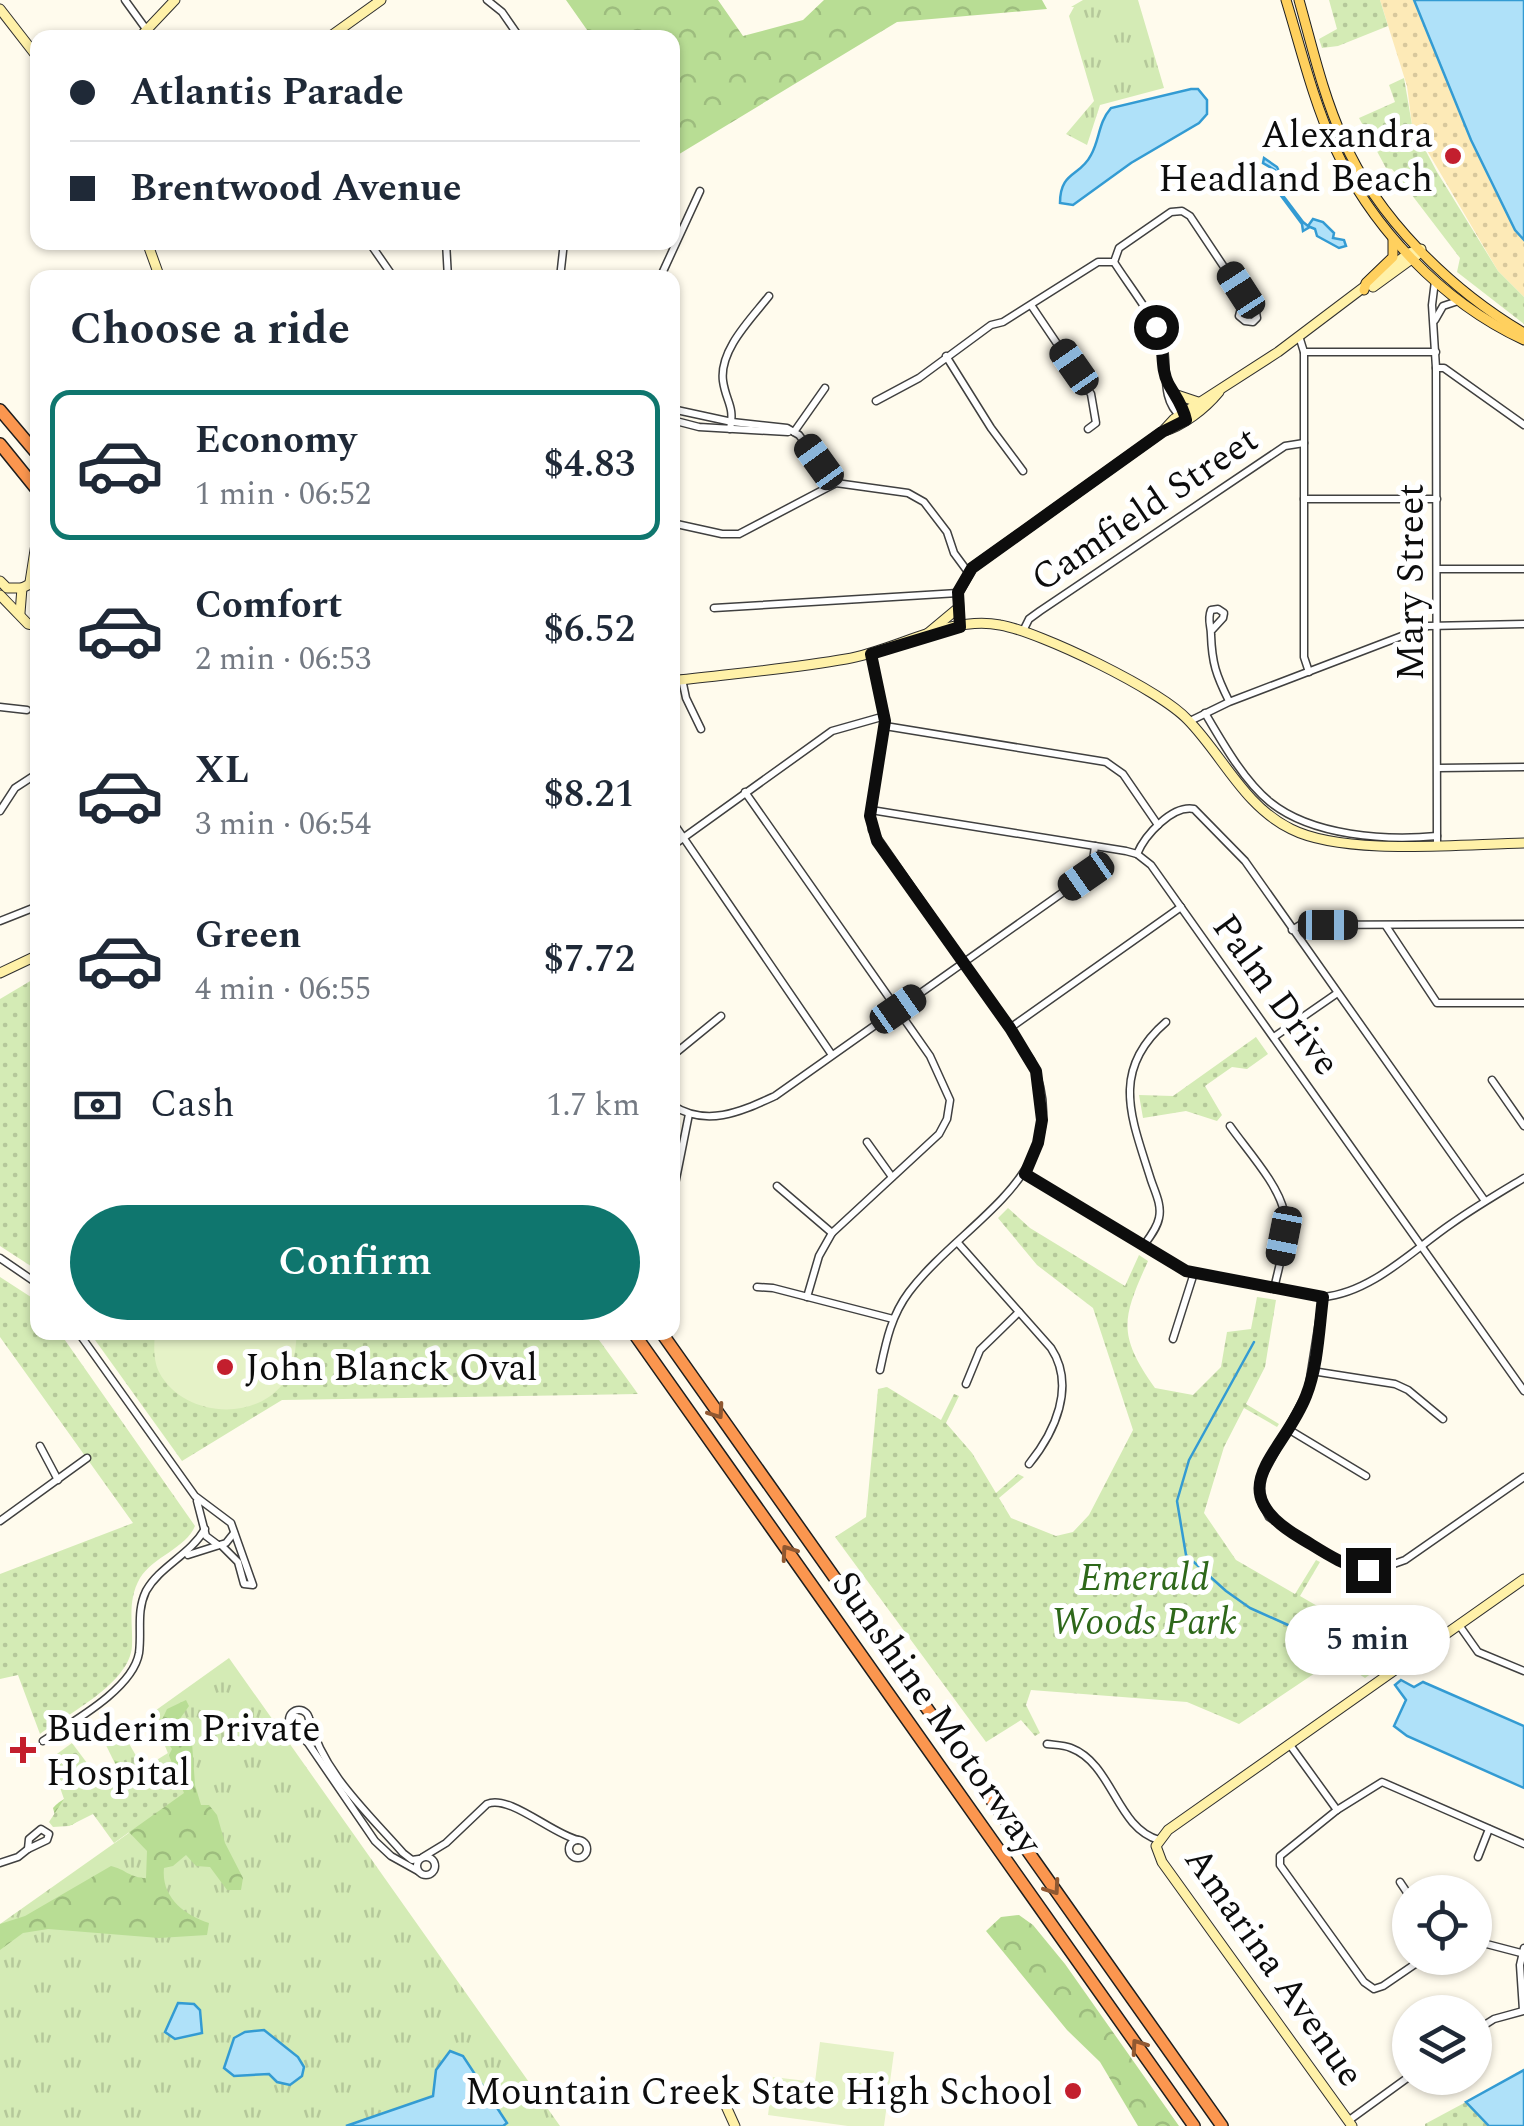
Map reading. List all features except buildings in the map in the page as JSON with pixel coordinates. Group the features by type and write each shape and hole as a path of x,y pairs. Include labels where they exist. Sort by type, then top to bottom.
{"highway":[{"path":"0,410 30,446"},
{"path":"0,444 30,482"},
{"name":"Sunshine Motorway","path":"638,1340 1194,2126"},
{"name":"Sunshine Motorway","path":"667,1340 1222,2126"}],"main road":[{"path":"1286,0 1333,143 1360,193 1392,234 1458,301 1498,328 1524,336"},
{"path":"1299,0 1343,140 1373,193 1421,248 1484,306 1524,336"},
{"path":"1364,290 1366,283 1392,257 1392,234"}],"street":[{"path":"125,0 141,30"},
{"path":"146,30 174,0"},
{"path":"339,30 381,0"},
{"path":"488,0 514,30"},
{"path":"0,9 30,48"},
{"path":"680,234 700,190"},
{"path":"1114,262 1119,248 1176,211 1190,216 1244,297"},
{"path":"1165,428 1172,415 1218,392 1421,248"},
{"path":"876,401 907,386 991,325 1098,262 1114,262"},
{"path":"1114,262 1160,333 1166,380 1180,413"},
{"name":"Mary Street","path":"1434,280 1437,840"},
{"path":"731,426 734,414 723,382 724,362 738,336 769,296"},
{"path":"1435,320 1443,306 1458,301"},
{"path":"1031,304 1091,394 1096,422 1088,428"},
{"path":"1299,336 1304,352 1304,657 1309,672"},
{"path":"1304,352 1436,352"},
{"path":"946,356 1023,471"},
{"path":"1436,368 1444,368 1524,425"},
{"path":"1166,380 1177,396 1180,413"},
{"path":"794,432 825,388"},
{"path":"960,627 958,592 968,572 1180,413 1218,392"},
{"path":"1177,396 1198,402"},
{"path":"680,411 731,426"},
{"path":"680,422 699,427 787,428 836,483"},
{"name":"Camfield Street","path":"1024,631 1029,619 1040,610 1285,446 1304,443"},
{"path":"680,525 739,534 836,483 908,493 919,498 947,532 956,556 968,572"},
{"path":"1304,500 1437,499"},
{"path":"1438,569 1524,569"},
{"path":"0,581 7,588 30,583"},
{"path":"20,613 30,583"},
{"path":"714,608 958,592"},
{"path":"0,595 30,625"},
{"path":"925,636 957,609"},
{"path":"680,680 871,654 960,627 989,624 1024,631 1152,692 1190,721 1263,811 1292,830 1336,843 1437,840"},
{"path":"1190,721 1229,702 1428,626 1524,624"},
{"path":"1212,630 1211,660 1229,702"},
{"path":"871,654 885,726 870,824 877,841 1031,1060 1042,1096 1041,1130 1025,1174 918,1280 893,1319 880,1370"},
{"path":"680,686 701,729"},
{"path":"0,707 28,710"},
{"path":"1205,713 1257,788 1296,818 1341,830 1524,844"},
{"path":"680,841 832,732 884,716"},
{"path":"885,726 1106,762 1123,774 1158,825"},
{"path":"1438,768 1524,767"},
{"path":"0,811 15,788 30,778"},
{"path":"746,792 934,1064 948,1094 950,1109 939,1134 832,1232 819,1256 807,1296"},
{"path":"870,810 1137,854 1146,836 1158,825 1181,809 1194,809 1245,862 1484,1202"},
{"path":"680,831 832,1056"},
{"path":"680,1110 720,1117 775,1096 1088,874 1095,846"},
{"name":"Palm Drive","path":"1137,854 1151,865 1524,1391"},
{"path":"1010,1028 1181,907"},
{"path":"0,921 30,909"},
{"path":"1292,930 1300,925 1524,924"},
{"path":"1385,925 1437,1003 1524,1004"},
{"path":"0,973 30,959"},
{"path":"1274,1037 1336,994"},
{"path":"680,1049 721,1016"},
{"path":"1144,1246 1157,1224 1160,1208 1130,1111 1130,1082 1147,1039 1166,1022"},
{"path":"1492,1080 1524,1126"},
{"path":"680,1157 688,1114"},
{"path":"1230,1126 1278,1195 1284,1211 1284,1236 1274,1289"},
{"path":"866,1142 892,1177"},
{"path":"1025,1174 1194,1273 1323,1297 1357,1288 1524,1178"},
{"path":"778,1186 832,1232"},
{"path":"958,1242 1055,1354 1063,1382 1058,1411 1029,1464"},
{"path":"0,1258 30,1279"},
{"path":"1173,1338 1194,1273"},
{"path":"757,1286 893,1319"},
{"path":"1323,1297 1305,1398 1260,1480 1265,1512 1280,1526 1334,1558 1362,1569 1385,1569 1405,1560 1524,1476"},
{"path":"966,1384 980,1350 1019,1312"},
{"path":"84,1340 195,1496 234,1528 248,1584 238,1562 208,1540 195,1496"},
{"path":"1312,1371 1401,1386 1443,1419"},
{"path":"1288,1429 1366,1476"},
{"path":"40,1446 58,1480"},
{"path":"0,1521 88,1458"},
{"path":"43,1741 129,1676 138,1654 138,1617 146,1592 158,1576 182,1557 211,1519 223,1517"},
{"path":"182,1557 230,1540 234,1528"},
{"path":"1047,1744 1072,1748 1087,1759 1144,1833 1159,1840 1524,1579"},
{"path":"1459,1625 1478,1652 1524,1672"},
{"path":"435,1864 429,1857 412,1860 403,1853 336,1776 318,1750 309,1718 302,1711 294,1712 289,1720 293,1728 308,1742 375,1841 394,1858 430,1874 446,1843"},
{"path":"293,1728 304,1729 309,1718"},
{"path":"1290,1745 1337,1810"},
{"path":"1399,1975 1374,1989 1364,1982 1280,1864 1286,1848 1382,1782 1524,1844"},
{"path":"418,1871 421,1858 446,1843 495,1800 554,1832 586,1844 586,1854 578,1859 569,1853 554,1832"},
{"path":"1478,1857 1489,1829"},
{"path":"569,1853 570,1844 578,1840"},
{"name":"Amarina Avenue","path":"1159,1840 1157,1852 1162,1862 1350,2124"},
{"path":"0,1863 28,1849"},
{"path":"1492,1944 1523,1951 1524,2010 1492,2020"},
{"path":"1350,2124 1392,2090"},
{"path":"725,2104 735,2126"}],"green space":[{"path":"566,0 718,0 743,36 803,20 824,0 1042,0 1047,9 897,22 680,154 680,30 587,30"},
{"path":"1083,0 1138,0 1164,88 1100,105 1087,145 1066,134 1094,101 1069,16 1071,7"},
{"path":"1329,0 1380,0 1388,26 1338,46 1322,48 1319,39 1337,29"},
{"path":"1404,78 1412,125 1498,271 1524,297 1524,324 1457,272 1460,258 1392,169 1386,168 1359,118 1395,102 1389,85"},
{"path":"30,981 30,1265 0,1246 0,999"},
{"path":"1256,1037 1268,1054 1247,1069 1232,1067 1205,1086 1222,1115 1217,1121 1186,1111 1143,1118 1139,1095 1173,1096"},
{"name":"Emerald Woods Park","path":"1008,1208 1030,1228 1125,1286 1139,1255 1148,1261 1133,1298 1128,1326 1134,1354 1155,1388 1193,1395 1221,1367 1227,1332 1251,1329 1257,1297 1276,1300 1265,1367 1246,1404 1279,1424 1277,1427 1244,1408 1224,1447 1204,1513 1236,1560 1295,1594 1316,1560 1320,1562 1300,1596 1319,1607 1398,1617 1388,1629 1397,1655 1365,1678 1336,1659 1239,1724 1187,1702 1031,1690 1026,1705 1040,1733 1035,1736 1021,1720 986,1742 835,1537 866,1517 878,1389 887,1387 941,1420 954,1394 959,1396 946,1423 972,1453 996,1493 1018,1474 1024,1477 999,1498 1011,1518 1056,1536 1073,1532 1089,1515 1133,1430 1093,1308 1037,1265 998,1218"},
{"path":"0,1277 30,1296 30,1340 65,1340 195,1526 191,1534 140,1578 132,1603 132,1646 121,1673 96,1696 40,1734 18,1675 0,1679 0,1574 133,1523 0,1337"},
{"path":"95,1340 599,1340 638,1394 282,1400 182,1461"},
{"name":"John Blanck Oval","path":"154,1340 296,1340 292,1367 282,1385 269,1397 235,1409 217,1409 183,1398 159,1372"},
{"path":"229,1658 560,2126 0,2126 0,1924 184,1794 152,1713"},
{"path":"186,1700 189,1706 179,1720 192,1742 195,1785 201,1805 209,1805 217,1815 225,1843 243,1878 241,1890 227,1890 210,1867 196,1866 186,1855 164,1868 166,1888 183,1910 209,1923 207,1935 159,1938 48,1929 23,1933 0,1950 0,1924 25,1916 111,1866 146,1878 147,1851 125,1828 95,1808 72,1825 58,1826 53,1808 112,1778 118,1771 114,1760 123,1763 124,1774 133,1782 166,1761 172,1749 158,1728 167,1709"},
{"path":"115,1730 127,1740 143,1768 123,1780 103,1739"},
{"path":"72,1743 99,1779 124,1780 168,1753 184,1793 114,1843 93,1814 69,1826 53,1827 49,1822 64,1799 50,1759"},
{"path":"1019,1915 1033,1925 1065,1964 1179,2126 1138,2126 1100,2062 1067,2030 986,1931 1001,1917"},
{"path":"820,2042 894,2052 884,2126 848,2126 768,2115 773,2077 815,2082"},
{"path":"1466,2102 1489,2126 1425,2126 1425,2124"}],"sand":[{"name":"Alexandra Headland Beach","path":"1380,0 1414,0 1490,182 1524,240 1524,297 1498,271 1412,125 1407,86"}],"water":[{"path":"1414,0 1524,0 1524,240 1515,230 1471,140"},
{"path":"1198,89 1207,100 1207,114 1199,123 1131,163 1073,205 1060,203 1063,185 1087,162 1111,108"},
{"path":"1264,158 1277,167 1283,180 1278,189 1303,222 1308,226 1313,219 1323,222 1334,233 1333,238 1344,240 1346,246 1339,248 1317,236 1310,227 1303,231 1273,185 1277,179 1275,170 1263,163"},
{"path":"1401,1680 1414,1687 1423,1682 1524,1726 1524,1788 1407,1736 1394,1726 1406,1700 1395,1685"},
{"path":"178,2003 194,2004 200,2010 202,2033 175,2039 165,2032"},
{"path":"264,2030 298,2057 304,2067 302,2076 290,2085 277,2082 269,2074 234,2076 224,2068 234,2038"},
{"path":"450,2051 463,2056 507,2123 503,2126 346,2126 433,2096 436,2070"},
{"path":"1524,2070 1524,2126 1489,2126 1466,2102 1479,2095 1492,2095 1492,2088"}],"waterway":[{"path":"1254,1342 1189,1460 1177,1501 1186,1555 1250,1608 1288,1625 1338,1631 1367,1651 1387,1672"}],"place":[{"name":"Alexandra Headland Beach","path":"1453,156"},
{"name":"John Blanck Oval","path":"225,1367"},
{"name":"Buderim Private Hospital","path":"23,1750"},
{"name":"Mountain Creek State High School","path":"1073,2091"}],"route":[{"path":"1156,327 1164,346 1166,380 1184,409 1186,420 1162,432 972,568 958,592 960,627 871,654 885,721 870,824 877,841 1010,1028 1036,1071 1042,1120 1038,1143 1025,1174 1186,1271 1323,1297 1308,1392 1262,1474 1260,1499 1265,1512 1280,1526 1340,1562 1368,1570"}]}
